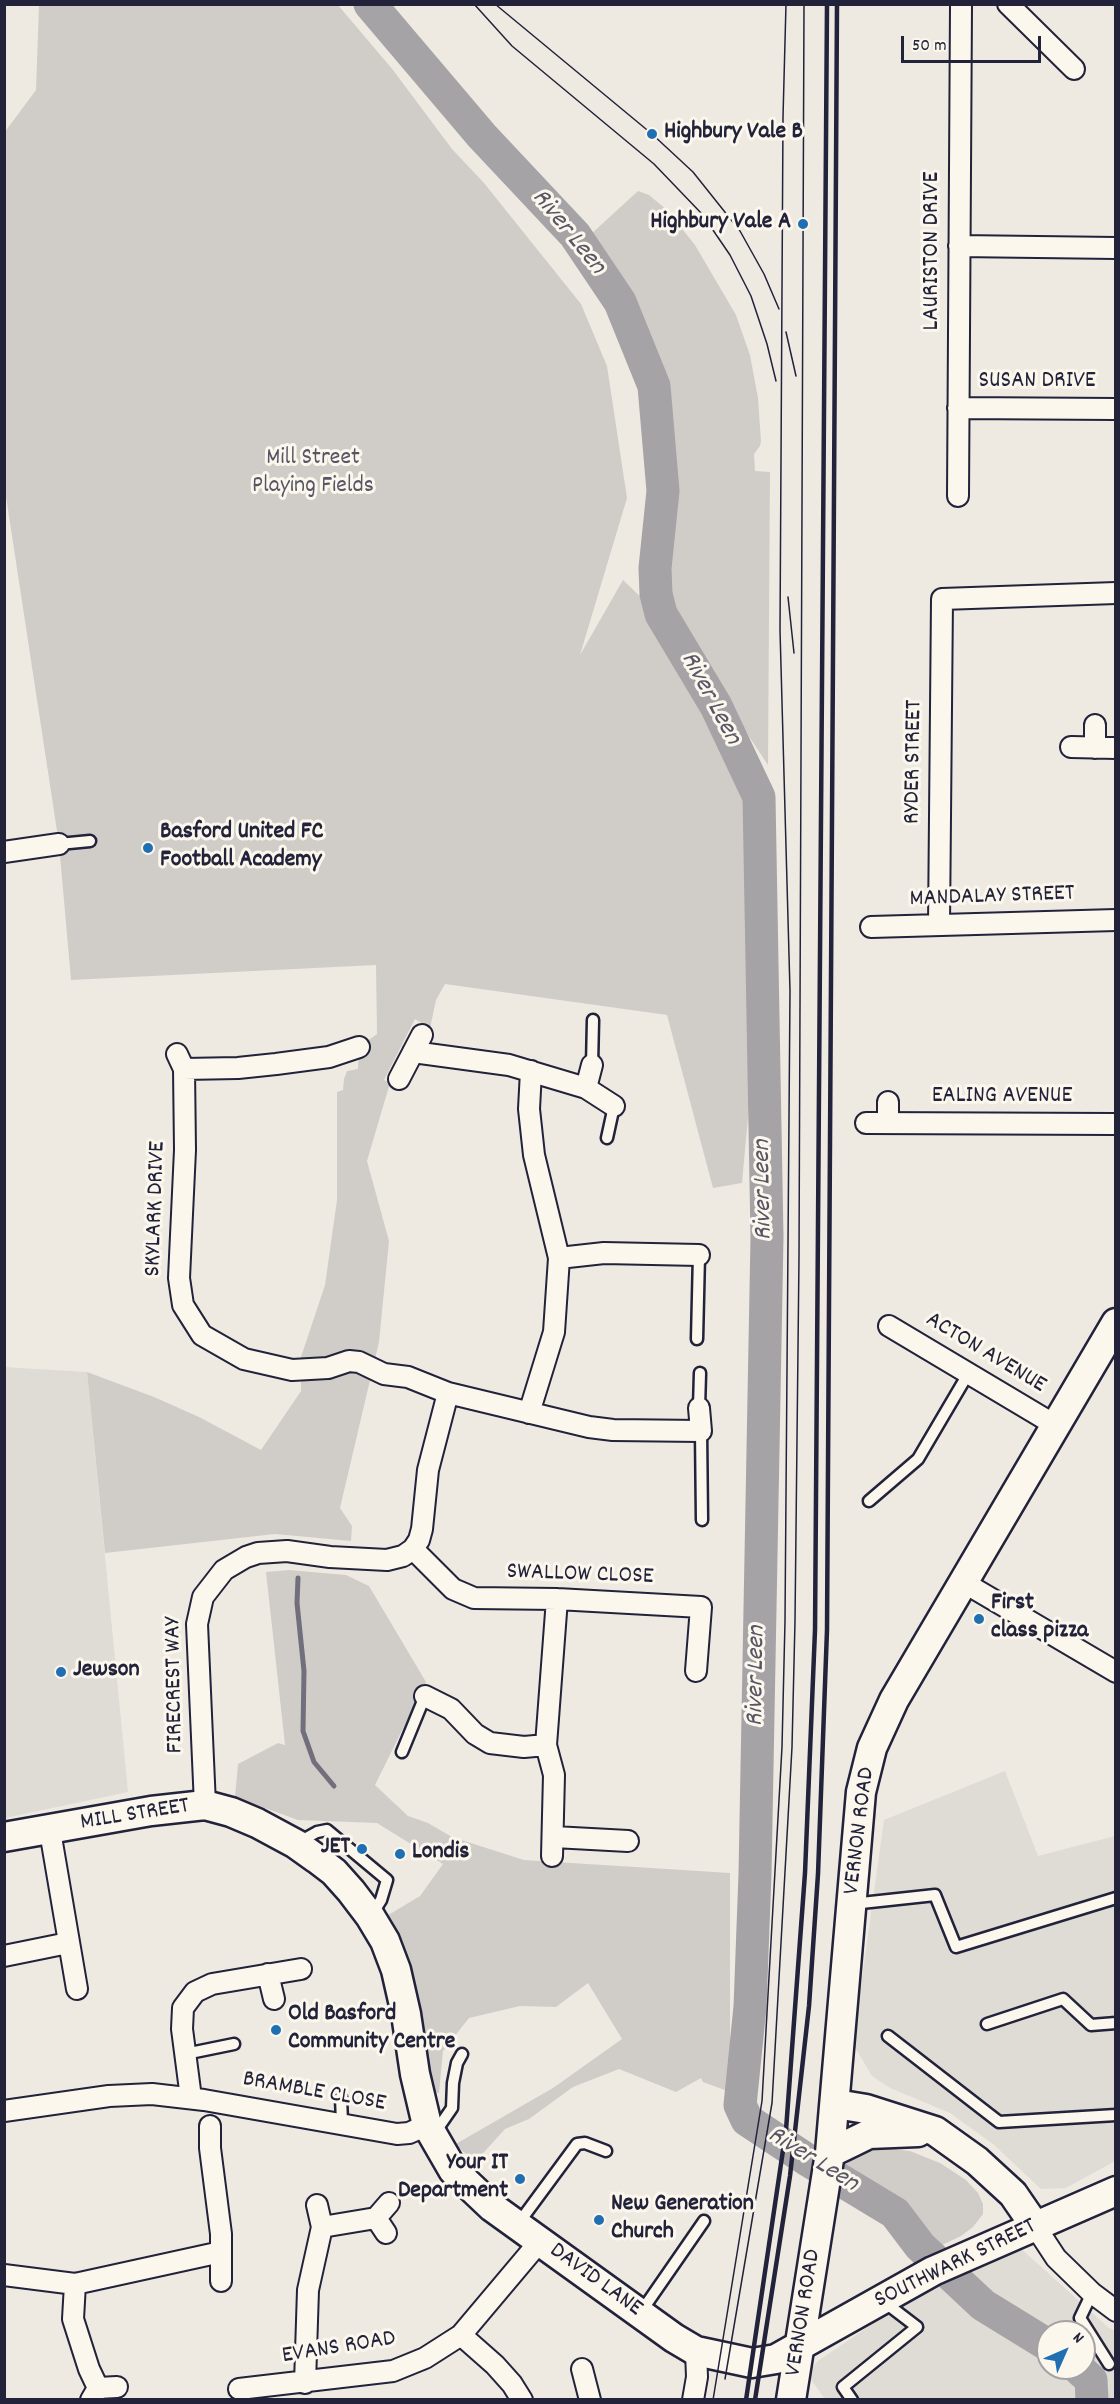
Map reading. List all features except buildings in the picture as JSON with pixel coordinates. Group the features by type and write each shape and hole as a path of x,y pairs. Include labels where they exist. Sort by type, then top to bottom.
{"main road":[{"name":"VERNON ROAD","path":"791,2400 830,2153 861,1792 872,1748 894,1700 1116,1323"},
{"name":"MILL STREET","path":"4,1837 50,1831 151,1811 205,1805 231,1812 296,1844 334,1872 370,1916 385,1941 396,1970 430,2131"},
{"path":"836,2104 866,2109 935,2131 977,2161 1013,2194 1035,2226"},
{"name":"DAVID LANE","path":"430,2131 453,2170 492,2207 696,2351 720,2358 761,2363 776,2359 800,2346"},
{"path":"830,2153 869,2134 935,2131"},
{"name":"SOUTHWARK STREET","path":"800,2346 942,2267 1116,2191"}],"street":[{"path":"1008,4 1074,69"},
{"name":"LAURISTON DRIVE","path":"957,496 961,6"},
{"path":"959,246 1116,248"},
{"name":"SUSAN DRIVE","path":"958,408 1116,409"},
{"name":"RYDER STREET","path":"939,925 942,599 1116,593"},
{"path":"1095,725 1095,748"},
{"path":"1071,747 1116,748"},
{"path":"4,852 59,844"},
{"name":"MANDALAY STREET","path":"871,927 1116,920"},
{"path":"399,1079 417,1044 509,1065 586,1088 614,1106"},
{"name":"SKYLARK DRIVE","path":"359,1047 329,1057 238,1068 180,1062 185,1150 178,1278 183,1305 202,1335 244,1359 292,1370 328,1368 349,1361 359,1362 384,1374 408,1377 448,1393 589,1427 613,1430 701,1431"},
{"path":"586,1088 592,1065"},
{"path":"529,1413 554,1332 559,1258 534,1155 529,1109 531,1071"},
{"path":"888,1102 888,1124"},
{"name":"EALING AVENUE","path":"866,1123 1116,1125"},
{"path":"559,1258 604,1253 699,1255"},
{"name":"ACTON AVENUE","path":"889,1326 1055,1425"},
{"path":"413,1549 422,1529 428,1470 448,1393"},
{"path":"699,1408 701,1431"},
{"name":"SWALLOW CLOSE","path":"413,1549 453,1589 474,1598 557,1599 701,1607 696,1671"},
{"name":"FIRECREST WAY","path":"205,1805 197,1624 203,1597 212,1584 233,1564 258,1553 286,1551 330,1557 387,1560 403,1556 413,1549"},
{"path":"963,1582 1116,1672"},
{"path":"557,1599 546,1745 554,1775 553,1846 628,1841"},
{"path":"425,1696 452,1709 475,1734 490,1743 524,1747 546,1745"},
{"path":"50,1831 77,1989"},
{"path":"4,1956 68,1943"},
{"path":"191,2098 182,2029 183,2008 195,1992 212,1984 301,1969"},
{"path":"268,1974 274,1999"},
{"name":"BRAMBLE CLOSE","path":"4,2111 109,2096 152,2094 191,2098 397,2134 430,2131"},
{"path":"210,2126 201,2149 221,2252 221,2281"},
{"path":"322,2227 381,2226 389,2203"},
{"path":"305,2383 308,2290 322,2227 316,2205"},
{"path":"1035,2226 1056,2258 1092,2293 1116,2311"},
{"name":"EVANS ROAD","path":"239,2389 393,2371 425,2358 460,2335 529,2233"},
{"path":"4,2275 75,2284 221,2252"},
{"path":"75,2284 73,2319 88,2369 102,2391"},
{"path":"460,2335 495,2365 512,2384 522,2400"},
{"path":"693,2400 697,2377 696,2351"},
{"path":"582,2369 590,2400"}],"lane":[{"path":"59,844 90,841"},
{"path":"592,1065 593,1020"},
{"path":"607,1138 614,1106"},
{"path":"697,1339 699,1255"},
{"path":"699,1408 700,1373"},
{"path":"869,1501 918,1459 968,1374"},
{"path":"701,1431 702,1520"},
{"path":"402,1752 425,1696"},
{"path":"852,1904 934,1895 956,1947 1116,1898"},
{"path":"987,2024 1062,1999 1091,2025 1116,2022"},
{"path":"888,2036 999,2122 1116,2115"},
{"path":"185,2054 234,2044"},
{"path":"430,2131 452,2108 453,2084 457,2063 462,2054"},
{"path":"341,2097 342,2123"},
{"path":"529,2233 577,2144 585,2143 606,2151"},
{"path":"640,2313 704,2221"},
{"path":"1092,2293 1080,2318 1109,2364"},
{"path":"852,2400 843,2387 917,2327 882,2300"}],"shaded area":[{"name":"Jewson","path":"4,1367 87,1372 128,1792 5,1818"},
{"path":"1005,1771 1038,1856 1115,1836 1115,2161 1066,2188 1041,2189 993,2144 950,2113 890,2088 872,2076 853,2044 884,1820"},
{"path":"1018,2246 1115,2331 1115,2399 1103,2399 1100,2383 1096,2378 1096,2320 1036,2320 1036,2329 959,2275"},
{"path":"945,2281 1036,2345 1036,2380 1070,2380 1080,2399 825,2399 807,2374 818,2361 905,2302"}],"green space":[{"name":"Mill Street Playing Fields","path":"39,5 338,5 393,70 452,149 484,183 581,304 607,366 627,498 580,655 623,580 648,604 762,796 758,1008 742,1183 713,1188 667,1015 445,984 436,1000 430,1028 415,1019 384,1080 390,1083 367,1161 389,1241 379,1342 340,1508 352,1526 351,1541 275,1534 105,1553 87,1372 199,1417 261,1450 301,1391 301,1357 325,1285 337,1200 337,1092 343,1090 347,1071 358,1069 359,1047 377,1034 376,965 71,980 59,844 5,490 4,133 36,90"},
{"path":"638,191 649,195 667,210 695,245 736,315 750,355 758,398 761,441 754,454 755,471 770,472 768,765 666,612 657,593 654,576 661,477 657,428 617,308 578,246"},
{"path":"289,1570 346,1575 369,1586 426,1682 375,1785 408,1816 428,1823 452,1837 524,1860 730,1873 730,2092 703,2082 701,2078 676,2092 619,2069 573,2087 529,2119 505,2129 476,2161 454,2145 553,2088 622,2039 588,1983 556,2007 520,2006 469,2018 443,2051 439,2093 431,2092 385,1917 420,1896 443,1864 377,1823 298,1820 235,1797 238,1764 278,1743 285,1745 266,1572"},
{"path":"882,2148 910,2151 940,2163 966,2180 978,2193 983,2204 983,2214 973,2227 942,2245 903,2204 844,2166 861,2152"}],"waterway":[{"name":"River Leen","path":"370,4 482,136 575,235 620,302 654,386 663,491 655,568 656,594 661,614 716,706 759,797 767,1237 755,1874 750,2007 740,2105 747,2120 895,2213 920,2246 983,2305 1036,2338"},
{"path":"298,1578 297,1603 304,1671 303,1731 314,1762 334,1786"},
{"name":"River Leen","path":"1091,2380 1092,2400"}],"tram line":[{"path":"474,4 512,46 654,164 702,214 730,255 751,296 767,344 776,381"},
{"path":"495,4 652,134 693,172 740,231 764,274 779,309"},
{"path":"713,2400 762,2101 782,1747 790,991 780,630 783,117 786,4"},
{"path":"725,2379 772,2103 792,1747 799,1257 804,4"},
{"path":"786,332 796,376"},
{"path":"788,597 794,653"}],"railway":[{"path":"746,2400 786,2130 805,1873 815,1630 827,4"},
{"path":"755,2400 790,2176 809,2006 818,1874 827,1630 837,4"}],"place":[{"name":"Highbury Vale B","path":"652,134"},
{"name":"Highbury Vale A","path":"803,224"},
{"name":"Basford United FC Football Academy","path":"148,848"},
{"name":"First class pizza","path":"979,1619"},
{"name":"Jewson","path":"61,1672"},
{"name":"JET","path":"362,1849"},
{"name":"Londis","path":"400,1854"},
{"name":"Old Basford Community Centre","path":"276,2030"},
{"name":"Your IT Department","path":"520,2179"},
{"name":"New Generation Church","path":"599,2220"}]}
